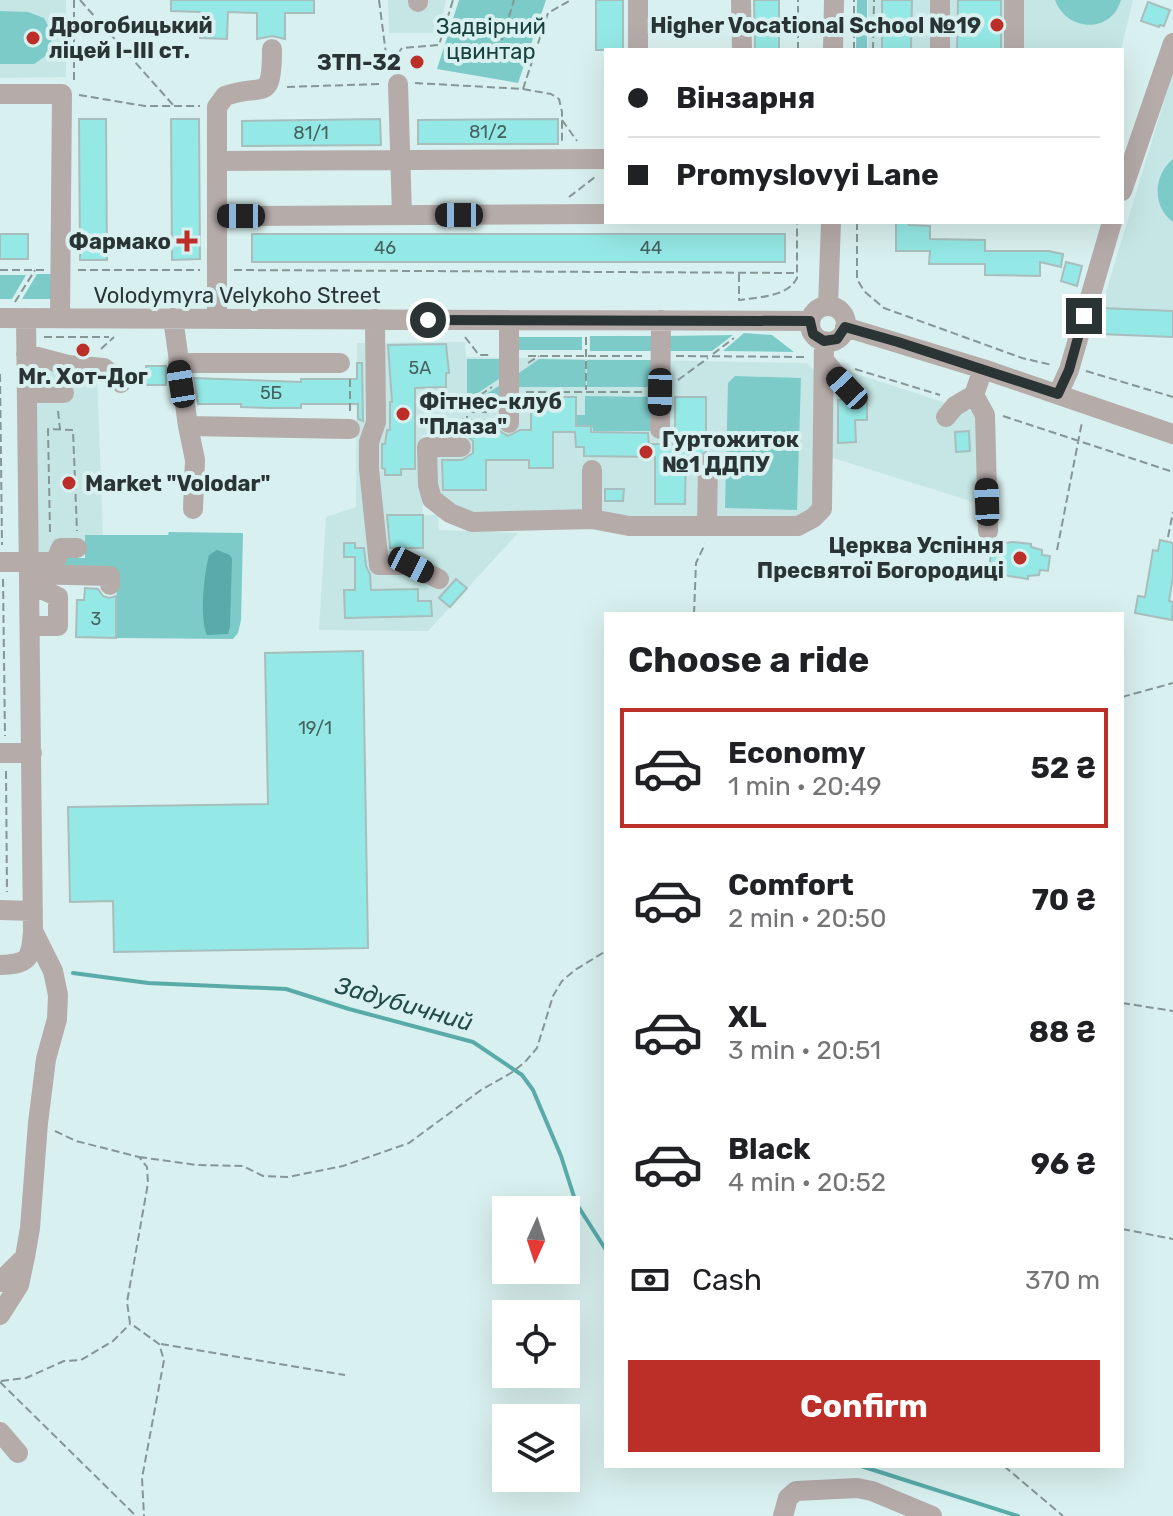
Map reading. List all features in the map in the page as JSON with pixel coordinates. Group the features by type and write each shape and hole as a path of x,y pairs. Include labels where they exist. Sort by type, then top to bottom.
{"street":[{"path":"638,0 638,48"},
{"path":"741,0 742,48"},
{"path":"833,48 834,0"},
{"path":"940,0 940,48"},
{"path":"1014,0 1014,48"},
{"path":"1124,185 1173,43"},
{"path":"217,319 217,107 225,96 262,91 267,87 272,73 272,49"},
{"path":"398,84 402,215"},
{"path":"0,94 68,94 60,318"},
{"path":"217,161 562,159 596,165"},
{"path":"217,216 604,214"},
{"path":"828,306 831,224"},
{"path":"1058,394 1069,370 1111,224"},
{"path":"461,441 427,447 428,485 432,499 450,513 472,522 592,519 629,526 798,526 822,509 824,351 845,327 840,311 828,306 818,309 810,321 813,334 824,351 849,378"},
{"name":"Volodymyra Velykoho Street","path":"0,318 23,328 60,318 810,321"},
{"path":"173,318 195,460 193,509"},
{"path":"375,319 376,422 369,442 369,469 379,565 411,565 439,579"},
{"path":"509,320 509,409"},
{"path":"660,429 661,320"},
{"path":"845,327 983,369 1173,434"},
{"path":"23,328 68,365 104,368 121,383"},
{"path":"0,965 20,963 32,951 27,393 23,328"},
{"path":"178,363 345,369"},
{"path":"946,417 972,402 983,369"},
{"path":"27,393 59,393"},
{"path":"972,402 985,415 988,531"},
{"path":"188,426 350,429"},
{"path":"707,526 708,464"},
{"path":"592,470 592,519"},
{"path":"29,573 55,562 61,548 77,548"},
{"path":"1,562 29,573 58,597 58,626 30,626"},
{"path":"29,573 110,576 110,585"},
{"path":"3,753 32,753"},
{"path":"0,1315 19,1285 25,1257 46,1059 57,1019 58,995 53,971 33,921 4,910"},
{"path":"0,1282 25,1257"},
{"path":"0,1432 18,1453"},
{"path":"786,1507 796,1491 857,1488 872,1491 932,1516"}],"path":[{"path":"74,0 68,94 145,106 217,107"},
{"path":"80,0 174,106"},
{"path":"379,0 386,54 398,84"},
{"path":"398,84 399,52 406,46 439,45 453,0"},
{"path":"495,63 514,0"},
{"path":"523,89 548,13 571,0"},
{"path":"798,0 798,48"},
{"path":"854,0 854,48"},
{"path":"873,48 874,0"},
{"path":"74,22 185,23"},
{"path":"267,87 433,82 523,89 556,97 561,104 562,159"},
{"path":"562,119 596,165 570,196"},
{"path":"739,273 739,300 788,289 794,284 797,273 797,224"},
{"path":"857,224 857,279 864,291 884,308 1022,358 1114,378 1173,397"},
{"path":"0,270 797,273"},
{"path":"35,270 23,328 115,337"},
{"path":"586,320 587,391"},
{"path":"463,334 479,355 804,357 824,351"},
{"path":"461,441 461,419 467,419 467,412 509,409 587,391 660,392 739,334"},
{"path":"345,369 350,429"},
{"path":"0,374 4,910"},
{"path":"849,378 972,402 1173,472"},
{"path":"59,393 60,430"},
{"path":"1057,550 1083,420"},
{"path":"50,532 48,429 73,430 77,548"},
{"path":"1168,537 1173,512"},
{"path":"694,612 696,563 705,544 733,526"},
{"path":"1124,696 1173,683"},
{"path":"38,1123 76,1141 139,1157 197,1165 243,1166 263,1176 288,1177 343,1166 409,1143 525,1062 537,1048 553,996 562,981 604,952"},
{"path":"1124,1003 1173,1011"},
{"path":"139,1157 147,1167 148,1183 127,1302 130,1323 159,1344 345,1375"},
{"path":"1124,1229 1173,1239"},
{"path":"0,1382 26,1378 64,1361 81,1360 113,1341 130,1323"},
{"path":"144,1516 142,1478 164,1360 159,1344"},
{"path":"0,1382 136,1516"},
{"path":"1006,1468 1063,1516"}],"shaded area":[{"name":"Дрогобицький ліцей І-ІІІ ст.","path":"0,0 66,0 66,77 0,78"},
{"path":"388,0 446,0 439,33 389,33"},
{"name":"Higher Vocational School №19","path":"868,0 1133,0 1121,48 868,48"},
{"path":"1173,72 1173,337 1100,334 1101,308"},
{"path":"465,342 466,357 807,363 816,372 815,508 808,516 473,517 435,495 435,435 422,435 423,515 438,515 439,530 518,533 428,631 319,630 326,517 356,507 357,343"},
{"path":"832,366 977,413 980,504 830,457"},
{"name":"Market \"Volodar\"","path":"44,368 45,371 73,370 97,375 103,535 86,535 86,555 39,555 35,369"},
{"path":"217,550 230,555 232,559 230,627 228,634 207,635 203,618 204,584 209,555"}],"green space":[{"name":"Задвірний цвинтар","path":"459,0 546,0 518,83 437,69"},
{"path":"857,0 867,0 867,48 856,48"},
{"path":"1055,0 1121,0 1108,19 1089,25 1069,18"},
{"path":"0,11 28,12 44,18 53,36 47,55 34,64 0,64"},
{"path":"1173,159 1173,222 1161,208 1158,191 1162,173"},
{"path":"37,274 52,274 51,299 22,299"},
{"path":"0,275 26,275 12,299 0,299"},
{"path":"744,333 772,335 794,352 723,351"},
{"path":"733,335 712,351 666,351 666,336"},
{"path":"590,336 656,336 656,351 590,351"},
{"path":"515,337 582,337 582,350 515,350"},
{"path":"467,359 499,359 499,379 467,400"},
{"path":"539,359 585,360 586,387 519,387 519,373"},
{"path":"587,360 654,360 654,387 587,387"},
{"path":"735,376 801,378 797,510 725,508 728,383"},
{"path":"499,386 499,411 468,411 468,405"},
{"path":"585,396 650,397 650,431 593,431 592,425 577,425 577,415 585,415"},
{"path":"169,532 243,533 241,620 233,639 116,638 117,570 60,569 61,558 85,558 85,535 168,535"}],"building":[{"path":"171,0 314,0 314,13 285,13 285,39 272,36 257,39 257,13 228,12 227,39 200,38 200,12 171,11"},
{"path":"596,0 623,0 623,48 596,50"},
{"path":"754,0 779,0 779,48 755,48"},
{"path":"882,0 912,0 911,48 882,48"},
{"path":"958,0 1001,0 1001,48 957,48"},
{"path":"1148,2 1170,10 1164,26 1141,21"},
{"path":"79,119 106,119 107,260 80,260"},
{"path":"171,119 199,119 200,259 172,260"},
{"path":"380,119 381,145 242,146 242,121"},
{"path":"558,119 558,144 418,144 418,120"},
{"path":"896,224 909,224 930,226 930,239 985,240 985,251 1049,251 1063,254 1061,267 1040,262 1040,276 985,275 985,264 929,264 930,251 896,251"},
{"path":"0,234 28,234 28,259 0,259"},
{"path":"252,234 785,234 785,262 252,262"},
{"path":"1066,262 1082,266 1077,286 1061,281"},
{"path":"1101,308 1173,311 1173,337 1100,334"},
{"path":"446,344 449,373 446,373 446,387 415,388 415,469 401,469 401,475 385,475 382,444 385,444 387,430 390,430 392,402 388,345"},
{"path":"357,363 362,363 363,421 358,419 358,404 301,404 301,408 271,408 198,404 194,378 301,382 301,379 357,379"},
{"path":"146,366 166,366 166,385 146,385"},
{"path":"531,397 576,397 576,426 591,426 591,432 648,433 649,444 675,444 675,397 706,397 706,452 697,457 686,457 685,504 655,504 655,457 584,456 584,447 576,447 575,432 553,432 553,468 529,468 529,460 486,460 486,490 443,490 442,460 462,460 473,453 473,441 466,435 466,420 490,420 490,430 498,430 508,436 520,430 531,430"},
{"path":"867,399 867,420 855,420 856,442 838,443 838,400"},
{"path":"969,431 970,451 956,452 955,432"},
{"path":"605,489 624,489 623,501 605,501"},
{"path":"387,515 423,515 423,548 390,548"},
{"path":"1160,540 1173,543 1169,601 1173,602 1172,620 1135,613 1138,596 1145,597 1153,550 1158,551"},
{"name":"Церква Успіння Пресвятої Богородиці","path":"1013,542 1031,544 1031,547 1042,550 1042,555 1050,556 1048,571 1040,570 1039,575 1028,576 1028,579 996,570 990,561 991,553 999,545"},
{"path":"344,543 355,543 355,548 364,548 371,590 418,589 418,601 431,601 432,616 345,618 344,590 355,590 355,557 344,557"},
{"path":"456,579 467,588 450,607 439,598"},
{"path":"85,588 98,589 109,598 116,596 116,638 76,637 77,600 84,600"},
{"path":"363,651 368,948 114,952 113,901 70,902 68,807 268,804 265,653"}],"waterway":[{"name":"Задубичний","path":"73,973 148,983 286,989 473,1042 522,1075 533,1090 561,1156 576,1203 604,1247"},
{"name":"Задубичний","path":"867,1468 1018,1516"}],"place":[{"name":"Higher Vocational School №19","path":"997,25"},
{"name":"Дрогобицький ліцей І-ІІІ ст.","path":"33,38"},
{"name":"ЗТП-32","path":"417,62"},
{"name":"Фармако","path":"187,241"},
{"name":"Mr. Хот-Дог","path":"83,350"},
{"name":"Фітнес-клуб \"Плаза\"","path":"403,414"},
{"name":"Гуртожиток №1 ДДПУ","path":"646,452"},
{"name":"Market \"Volodar\"","path":"69,483"},
{"name":"Церква Успіння Пресвятої Богородиці","path":"1020,558"}],"route":[{"path":"428,320 810,321 813,334 819,340 828,342 837,339 845,327 1058,394 1069,370 1084,316"}]}
